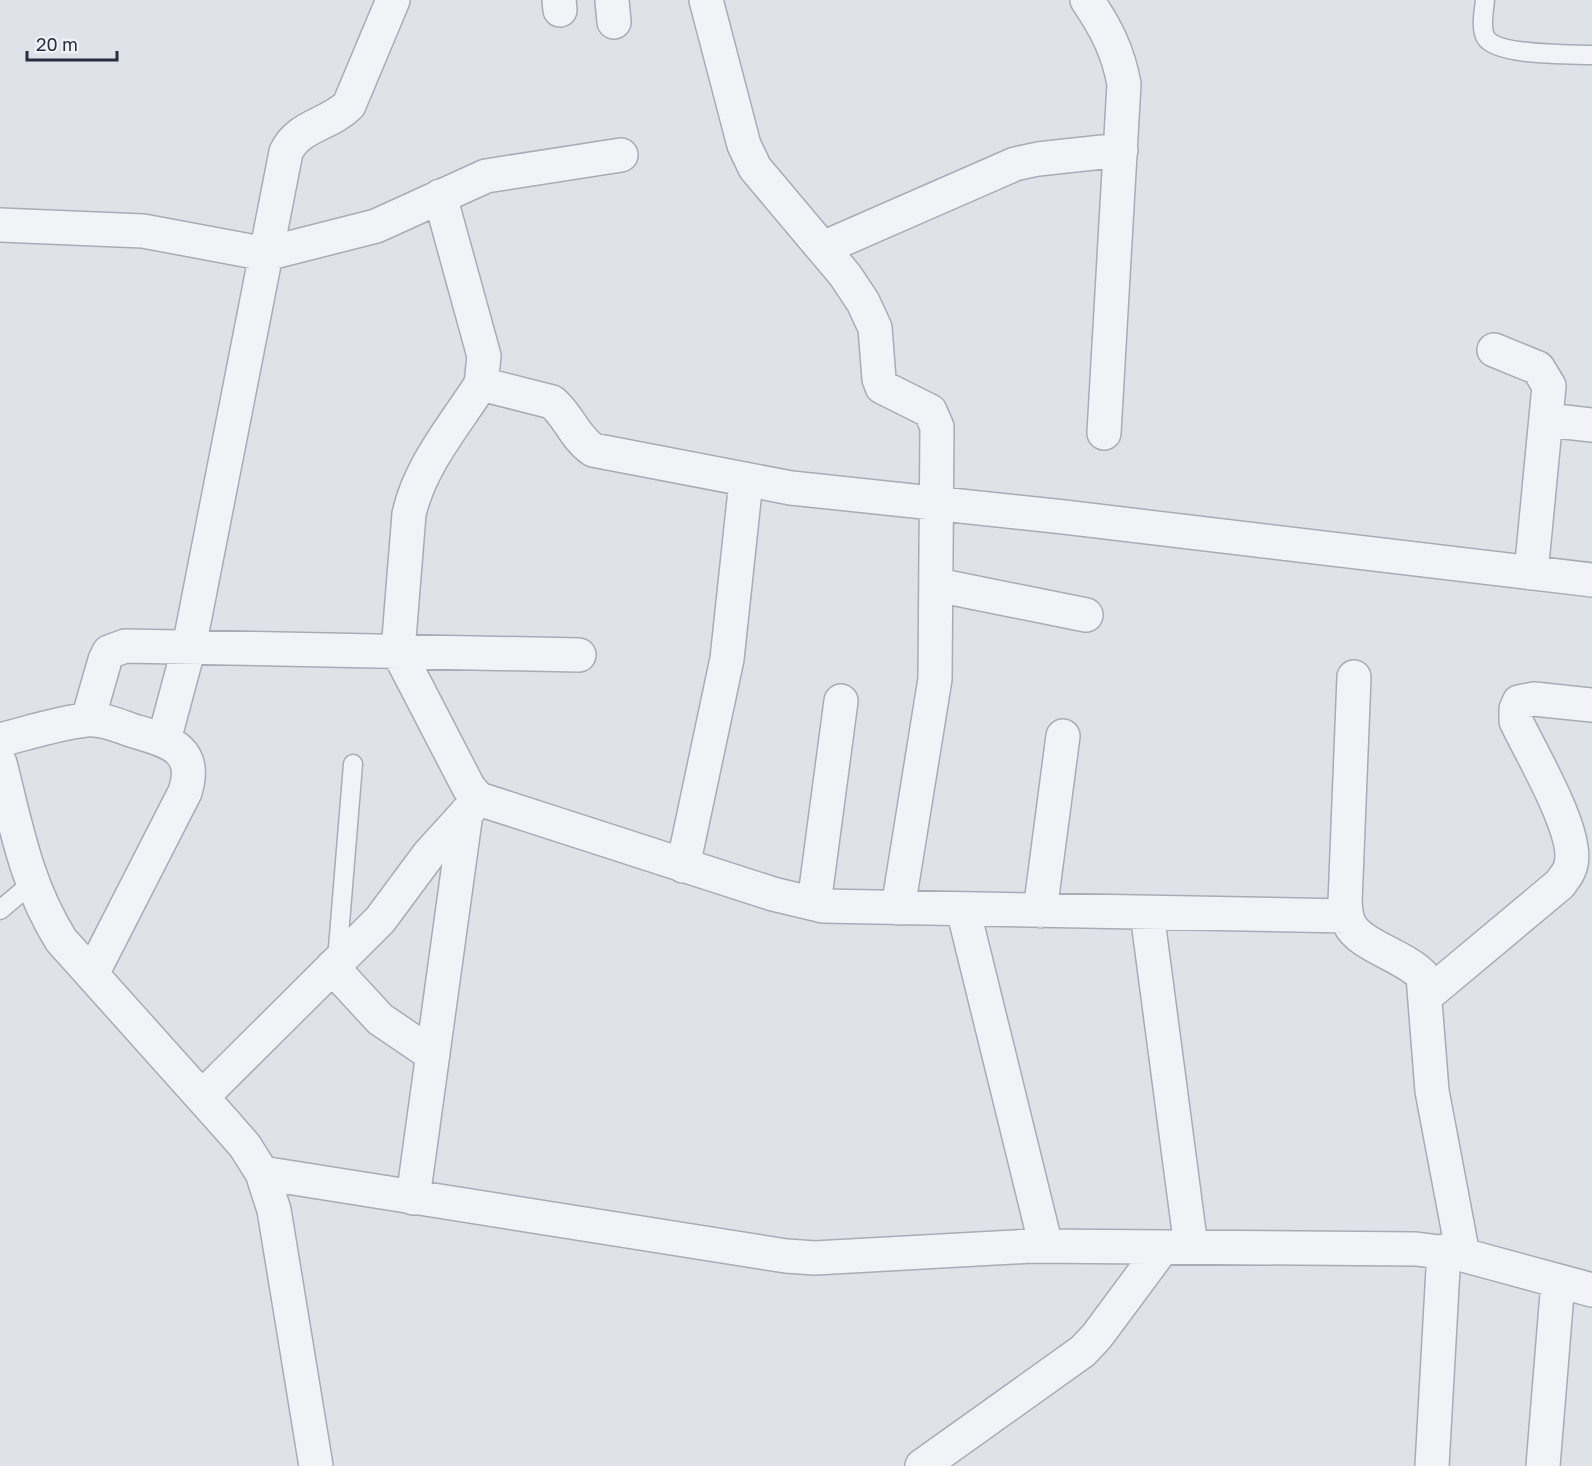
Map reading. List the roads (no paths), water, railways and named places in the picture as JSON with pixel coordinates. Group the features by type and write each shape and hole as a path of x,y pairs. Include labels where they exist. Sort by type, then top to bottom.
{"street":[{"path":"164,740 189,647 286,152 292,140 302,131 339,116 349,105 393,0"},
{"path":"706,0 744,145 755,168 857,293 875,328 879,379 882,387 930,411 938,427 939,505 935,679 898,908"},
{"path":"1087,0 1109,33 1119,57 1124,84 1104,433"},
{"path":"823,249 1015,164 1038,159 1121,150"},
{"path":"0,225 143,231 266,254 376,226 486,176 621,155"},
{"path":"413,1198 433,1055 473,806 469,788 398,651 409,514 413,495 420,477 481,384 484,356 440,196"},
{"path":"1494,350 1538,368 1546,376 1550,394 1531,573"},
{"path":"481,384 552,402 561,409 580,441 593,450 746,481 1592,580"},
{"path":"1548,420 1592,425"},
{"path":"683,866 727,659 746,481"},
{"path":"937,585 1086,615"},
{"path":"88,719 110,652 125,646 579,655"},
{"path":"1354,676 1345,903 1347,916 1349,923 1359,936 1413,965 1423,976 1432,1091 1454,1253 1432,1466"},
{"path":"1426,996 1560,884 1571,864 1572,852 1567,825 1516,721 1519,702 1534,699 1592,705"},
{"path":"814,904 841,701"},
{"path":"0,740 88,719 103,721 164,740 180,750 188,762 189,777 185,792 92,974"},
{"path":"1040,911 1063,736"},
{"path":"0,763 32,883 43,910 61,940 245,1146 262,1173 274,1210 283,1254 316,1466"},
{"path":"473,806 814,904 898,908 1347,916"},
{"path":"202,1097 380,920 429,854 473,806"},
{"path":"963,909 1046,1246"},
{"path":"922,1466 1083,1351 1177,1247 1147,913"},
{"path":"335,964 380,1019 433,1055"},
{"path":"262,1173 786,1256 815,1258 1046,1246 1454,1253 1592,1290"},
{"path":"1543,1466 1558,1281"}],"lane":[{"path":"1485,0 1486,37 1496,46 1515,50 1592,55"},
{"path":"335,964 353,764"},
{"path":"0,910 32,883"}]}
